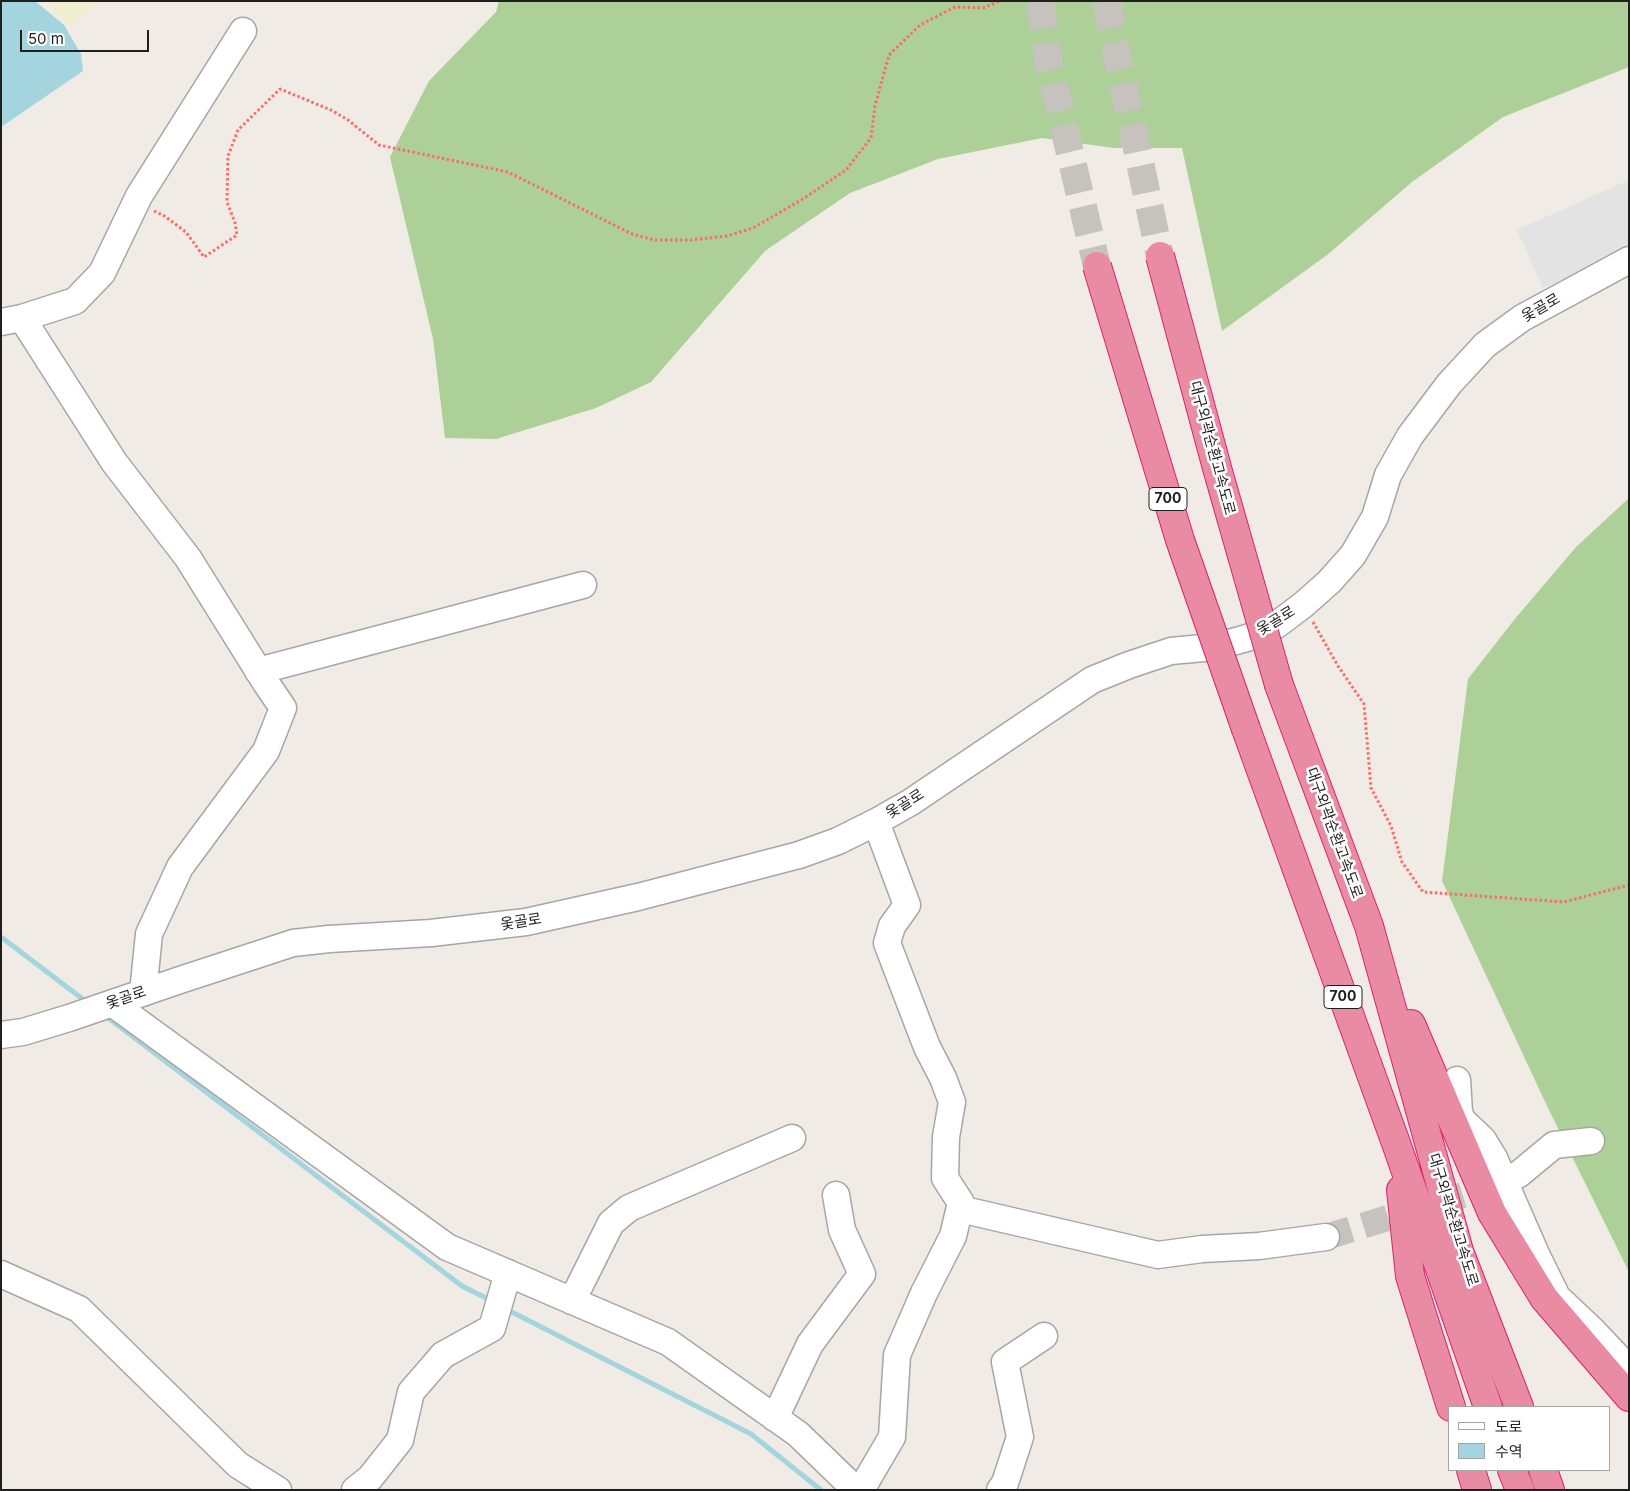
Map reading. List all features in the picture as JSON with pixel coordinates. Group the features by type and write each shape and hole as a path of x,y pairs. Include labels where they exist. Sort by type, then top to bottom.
{"highway":[{"name":"대구외곽순환고속도로","path":"1160,256 1217,468 1279,685 1369,926 1449,1258 1488,1406"},
{"name":"대구외곽순환고속도로","path":"1097,266 1180,540 1246,729 1397,1146 1519,1406"},
{"path":"1369,926 1492,1213 1544,1298 1629,1397"},
{"path":"1397,1146 1410,1276 1451,1406"},
{"path":"1471,1471 1477,1490"},
{"path":"1512,1471 1520,1490"},
{"path":"1542,1471 1550,1490"}],"street":[{"path":"143,992 149,934 180,868 266,751 284,708 188,558 114,462 12,320 75,301 102,273 135,203 243,31"},
{"name":"옻골로","path":"1,1035 23,1032 69,1018 293,943 431,933 526,922 638,898 799,855 838,841 911,802 1092,680 1128,665 1171,651 1214,647 1247,638 1274,626 1303,605 1329,582 1353,555 1375,517 1388,476 1410,436 1449,384 1485,345 1522,318 1629,260"},
{"path":"258,670 583,585"},
{"path":"861,1490 892,1437 897,1355 924,1293 954,1236 961,1203 945,1178 946,1137 952,1102 943,1078 927,1047 887,944 892,926 907,905 876,822"},
{"path":"112,1003 447,1247 668,1342 798,1434 856,1490"},
{"path":"1457,1080 1459,1112 1462,1120 1483,1140 1494,1158 1557,1297 1629,1369"},
{"path":"572,1301 611,1223 630,1208 792,1138"},
{"path":"1504,1182 1519,1174 1554,1145 1591,1141"},
{"path":"776,1418 810,1344 862,1274 842,1230 836,1195"},
{"path":"960,1209 1158,1255 1202,1249 1259,1246 1326,1237"},
{"path":"1,1274 79,1309 238,1465 278,1490"},
{"path":"355,1490 370,1478 400,1440 411,1392 443,1355 492,1328 508,1274"},
{"path":"1000,1490 1005,1483 1020,1437 1005,1362 1044,1336"}],"path":[{"path":"135,203 163,216 186,232 204,257 237,235 227,202 228,156 238,130 280,89 331,110 348,120 379,145 508,172 632,234 655,240 691,240 727,236 753,228 803,199 846,170 871,138 875,106 889,56 920,25 955,7 982,8 1000,1"},
{"path":"1303,605 1338,666 1364,704 1371,788 1390,826 1402,862 1423,892 1564,902 1629,885"}],"green space":[{"path":"46,1 98,1 70,27"},
{"path":"499,1 1629,1 1629,67 1503,117 1412,182 1327,255 1222,331 1182,148 1114,148 1042,138 938,159 850,193 765,251 651,382 596,408 496,439 445,438 433,339 390,157 429,81 496,12"},
{"path":"1629,498 1629,1272 1548,1108 1442,881 1468,679 1514,620 1576,547"}],"shaded area":[{"path":"1629,180 1629,250 1543,288 1517,230"}],"water":[{"path":"1,1 35,1 64,25 81,54 83,71 1,127"}],"waterway":[{"path":"1,937 88,1003"},
{"path":"103,1014 462,1286 492,1301"},
{"path":"506,1309 751,1434 821,1490"}],"tunnel":[{"path":"1040,1 1049,65 1097,266"},
{"path":"1107,1 1160,256"},
{"path":"1326,1237 1502,1183"}]}
